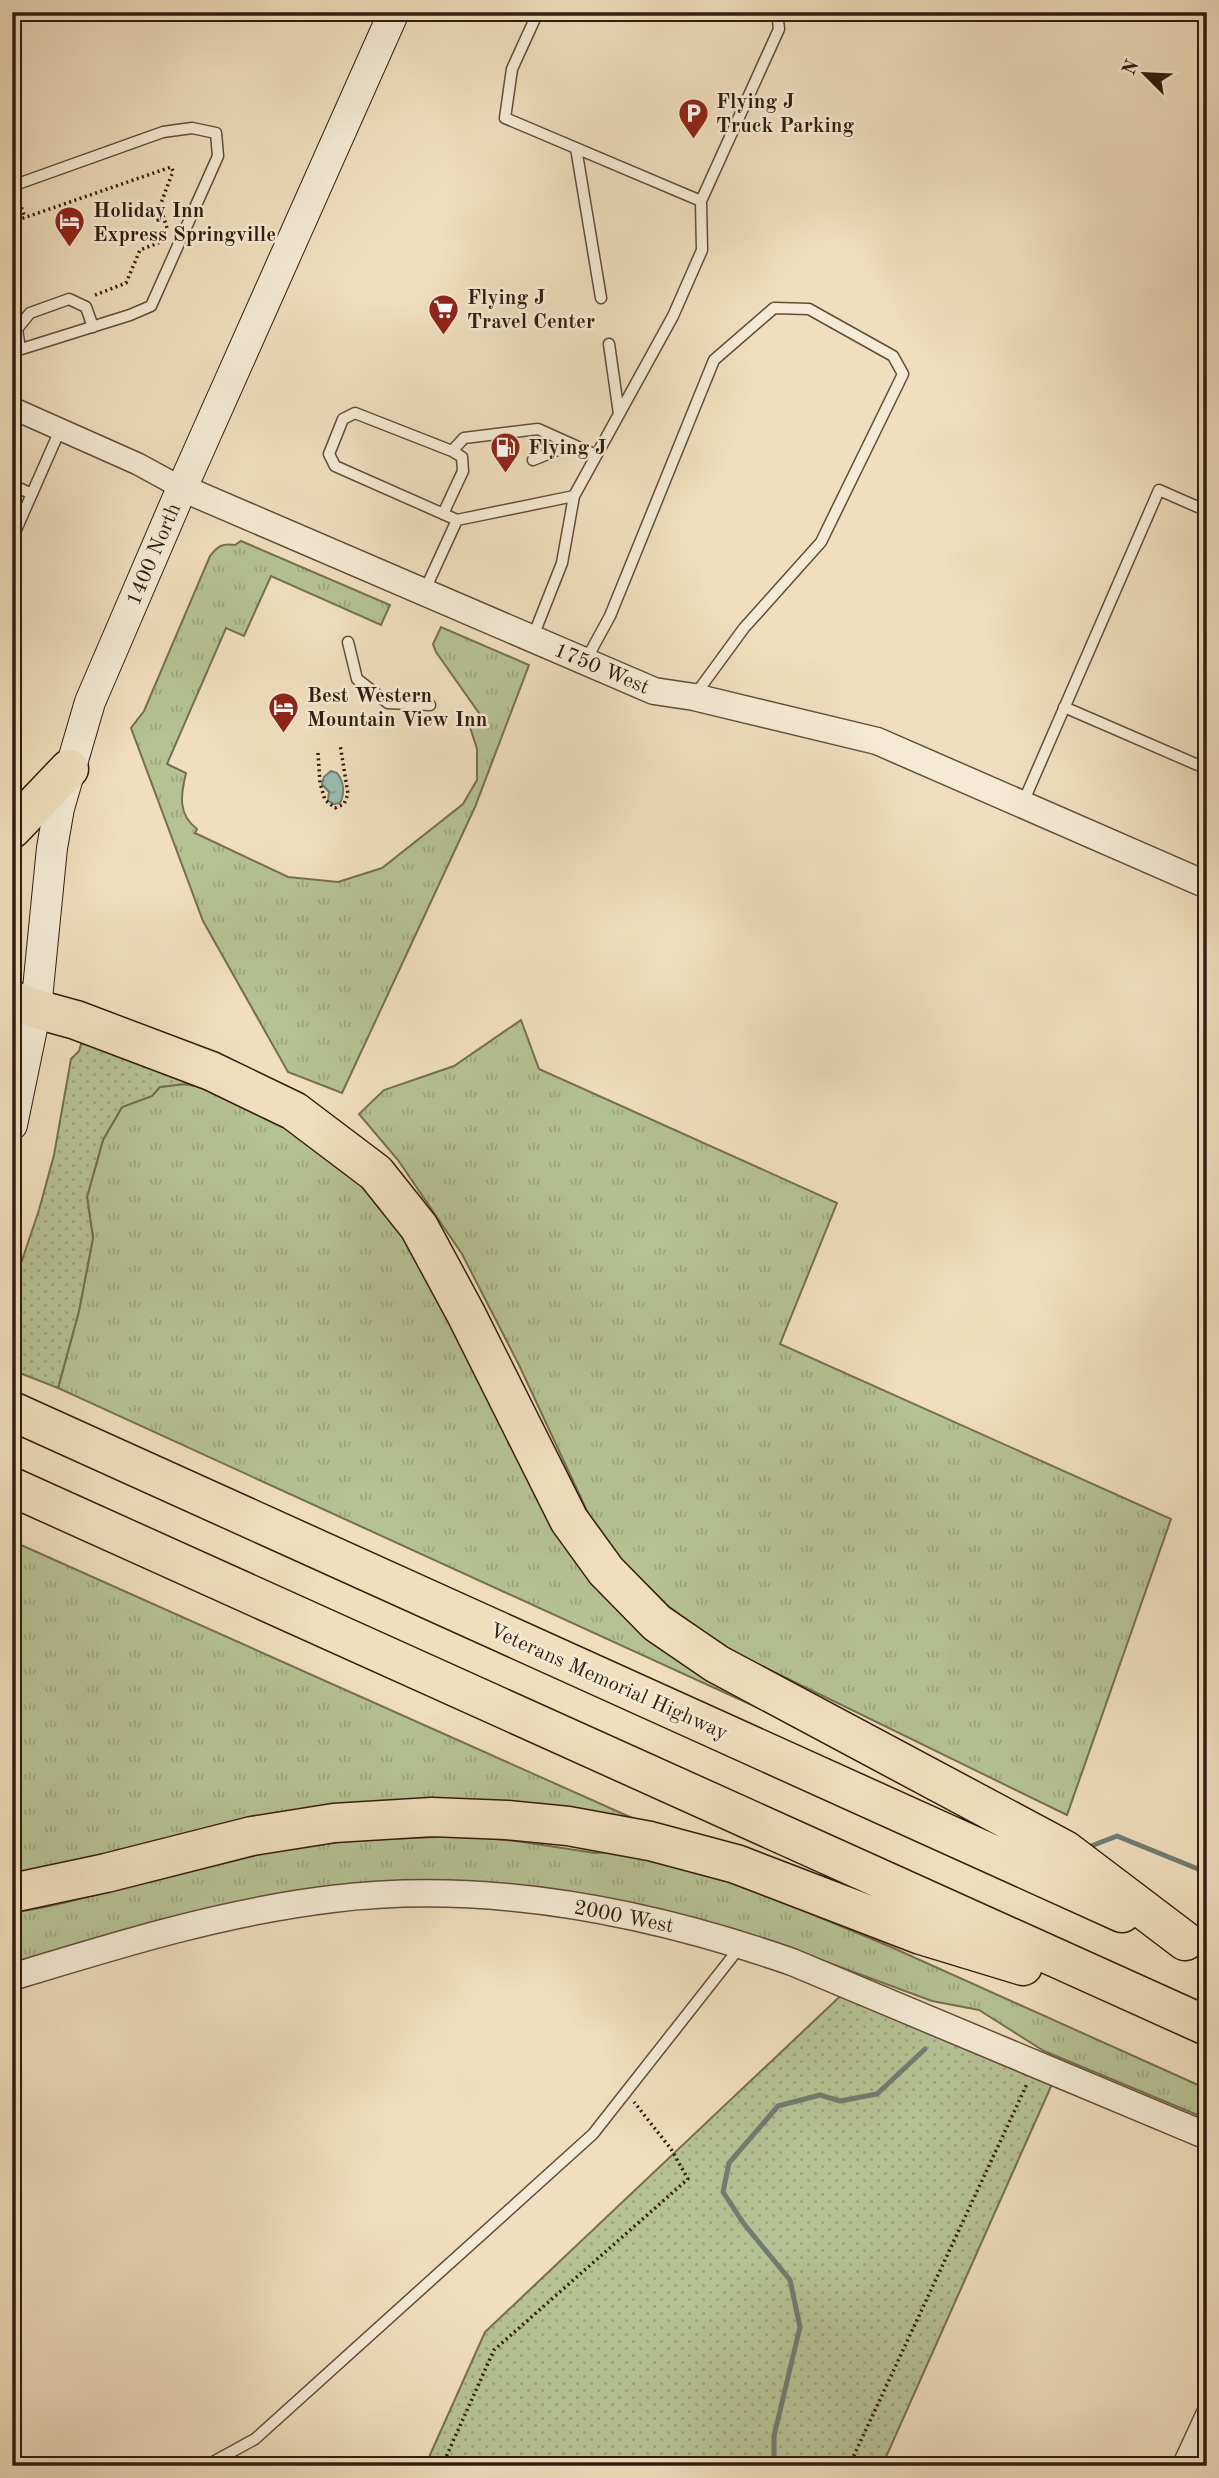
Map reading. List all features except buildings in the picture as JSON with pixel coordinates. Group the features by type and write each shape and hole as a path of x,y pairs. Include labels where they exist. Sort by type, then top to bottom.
{"highway":[{"path":"12,829 69,769"},
{"path":"24,1005 76,1020 211,1071 294,1111 376,1172 419,1227 466,1314 569,1520 606,1571 657,1623 717,1664 1065,1850 1196,1946"},
{"name":"Veterans Memorial Highway","path":"12,1411 1196,1946"},
{"path":"12,1487 1192,2019"},
{"path":"12,1893 106,1873 252,1836 334,1822 432,1817 568,1826 650,1841 736,1864 921,1935 1192,2019"}],"main road":[{"name":"1400 North","path":"12,1125 24,1005 59,808 90,702 394,12"}],"street":[{"name":"1750 West","path":"12,408 138,464 182,488 654,691 694,697 877,741 1207,885"},
{"name":"2000 West","path":"12,1978 210,1920 334,1899 450,1894 562,1904 675,1926 742,1945 839,1981 1207,2136"},
{"path":"1183,2466 1207,2414"}],"lane":[{"path":"538,12 512,69 505,118 701,201"},
{"path":"532,639 562,563 574,496 673,316 702,250 701,201 779,29 777,12"},
{"path":"13,185 163,132 192,128 216,134 218,156 151,306 93,327 16,351 17,329 30,313 69,299 86,307 93,327"},
{"path":"576,148 601,298"},
{"path":"586,661 610,616 715,360 774,308 809,309 893,356 903,374 821,542 744,628 694,697"},
{"path":"609,344 618,414"},
{"path":"443,514 463,471 462,457 355,413 343,419 329,454 335,466 443,514 457,520 574,496"},
{"path":"452,451 464,438 538,429 596,455"},
{"path":"12,539 60,430"},
{"path":"533,460 572,444"},
{"path":"463,465 475,464"},
{"path":"12,485 32,494"},
{"path":"1022,804 1159,490 1207,511"},
{"path":"424,592 457,520"},
{"path":"348,642 357,678 388,703 430,705"},
{"path":"1064,707 1207,769"},
{"path":"206,2466 255,2439 593,2134 742,1945"}],"path":[{"path":"12,222 171,167 173,171 160,206 168,230 163,241 140,250 126,283 93,296 88,291"},
{"path":"13,185 25,218"},
{"path":"318,753 320,783 325,800 335,808 344,804 348,794 340,744"},
{"path":"849,2466 1036,2064"},
{"path":"442,2466 494,2350 688,2179 671,2149 626,2092"}],"green space":[{"path":"241,541 390,605 381,625 271,576 244,636 226,628 167,764 186,773 183,810 197,829 195,833 288,877 338,882 382,868 463,804 477,780 477,749 470,727 481,716 436,652 433,644 441,627 529,665 475,807 342,1093 288,1072 203,921 131,728 144,711 210,556 221,546 235,545"},
{"path":"521,1020 539,1069 837,1203 780,1344 1171,1519 1067,1815 723,1647 667,1605 622,1560 588,1513 519,1365 462,1254 398,1160 359,1114 384,1090 454,1066"},
{"path":"81,1044 99,1046 201,1087 184,1084 160,1087 152,1096 122,1107 103,1140 87,1197 93,1238 79,1311 58,1388 12,1370 12,1290 54,1155 71,1059 79,1051"},
{"path":"184,1084 201,1087 255,1109 333,1155 402,1226 523,1461 769,1713 58,1388 79,1311 93,1238 87,1197 103,1140 122,1107 152,1096 160,1087"},
{"path":"12,1541 648,1825 544,1814 12,1887"},
{"path":"465,1836 595,1853 620,1851 742,1885 891,1947 1207,2089 1207,2119 1044,2051 979,2010 932,2001 778,1944 693,1918 611,1899 448,1884 12,1967 12,1913 72,1901 221,1860 277,1848 358,1840"},
{"path":"851,1986 1057,2073 882,2466 425,2466 485,2332"}],"water":[{"path":"331,771 337,773 342,784 343,795 340,803 328,801 329,792 322,784 324,777"}],"waterway":[{"path":"1086,1848 1117,1836 1198,1869 1207,1869"},
{"path":"774,2466 774,2436 800,2327 790,2280 744,2224 723,2192 729,2163 778,2106 820,2095 840,2101 877,2094 925,2049"}],"place":[{"name":"Flying J Truck Parking","path":"693,140"},
{"name":"Holiday Inn Express Springville","path":"70,249"},
{"name":"Flying J Travel Center","path":"444,336"},
{"name":"Flying J","path":"505,474"},
{"name":"Best Western Mountain View Inn","path":"284,734"}]}
